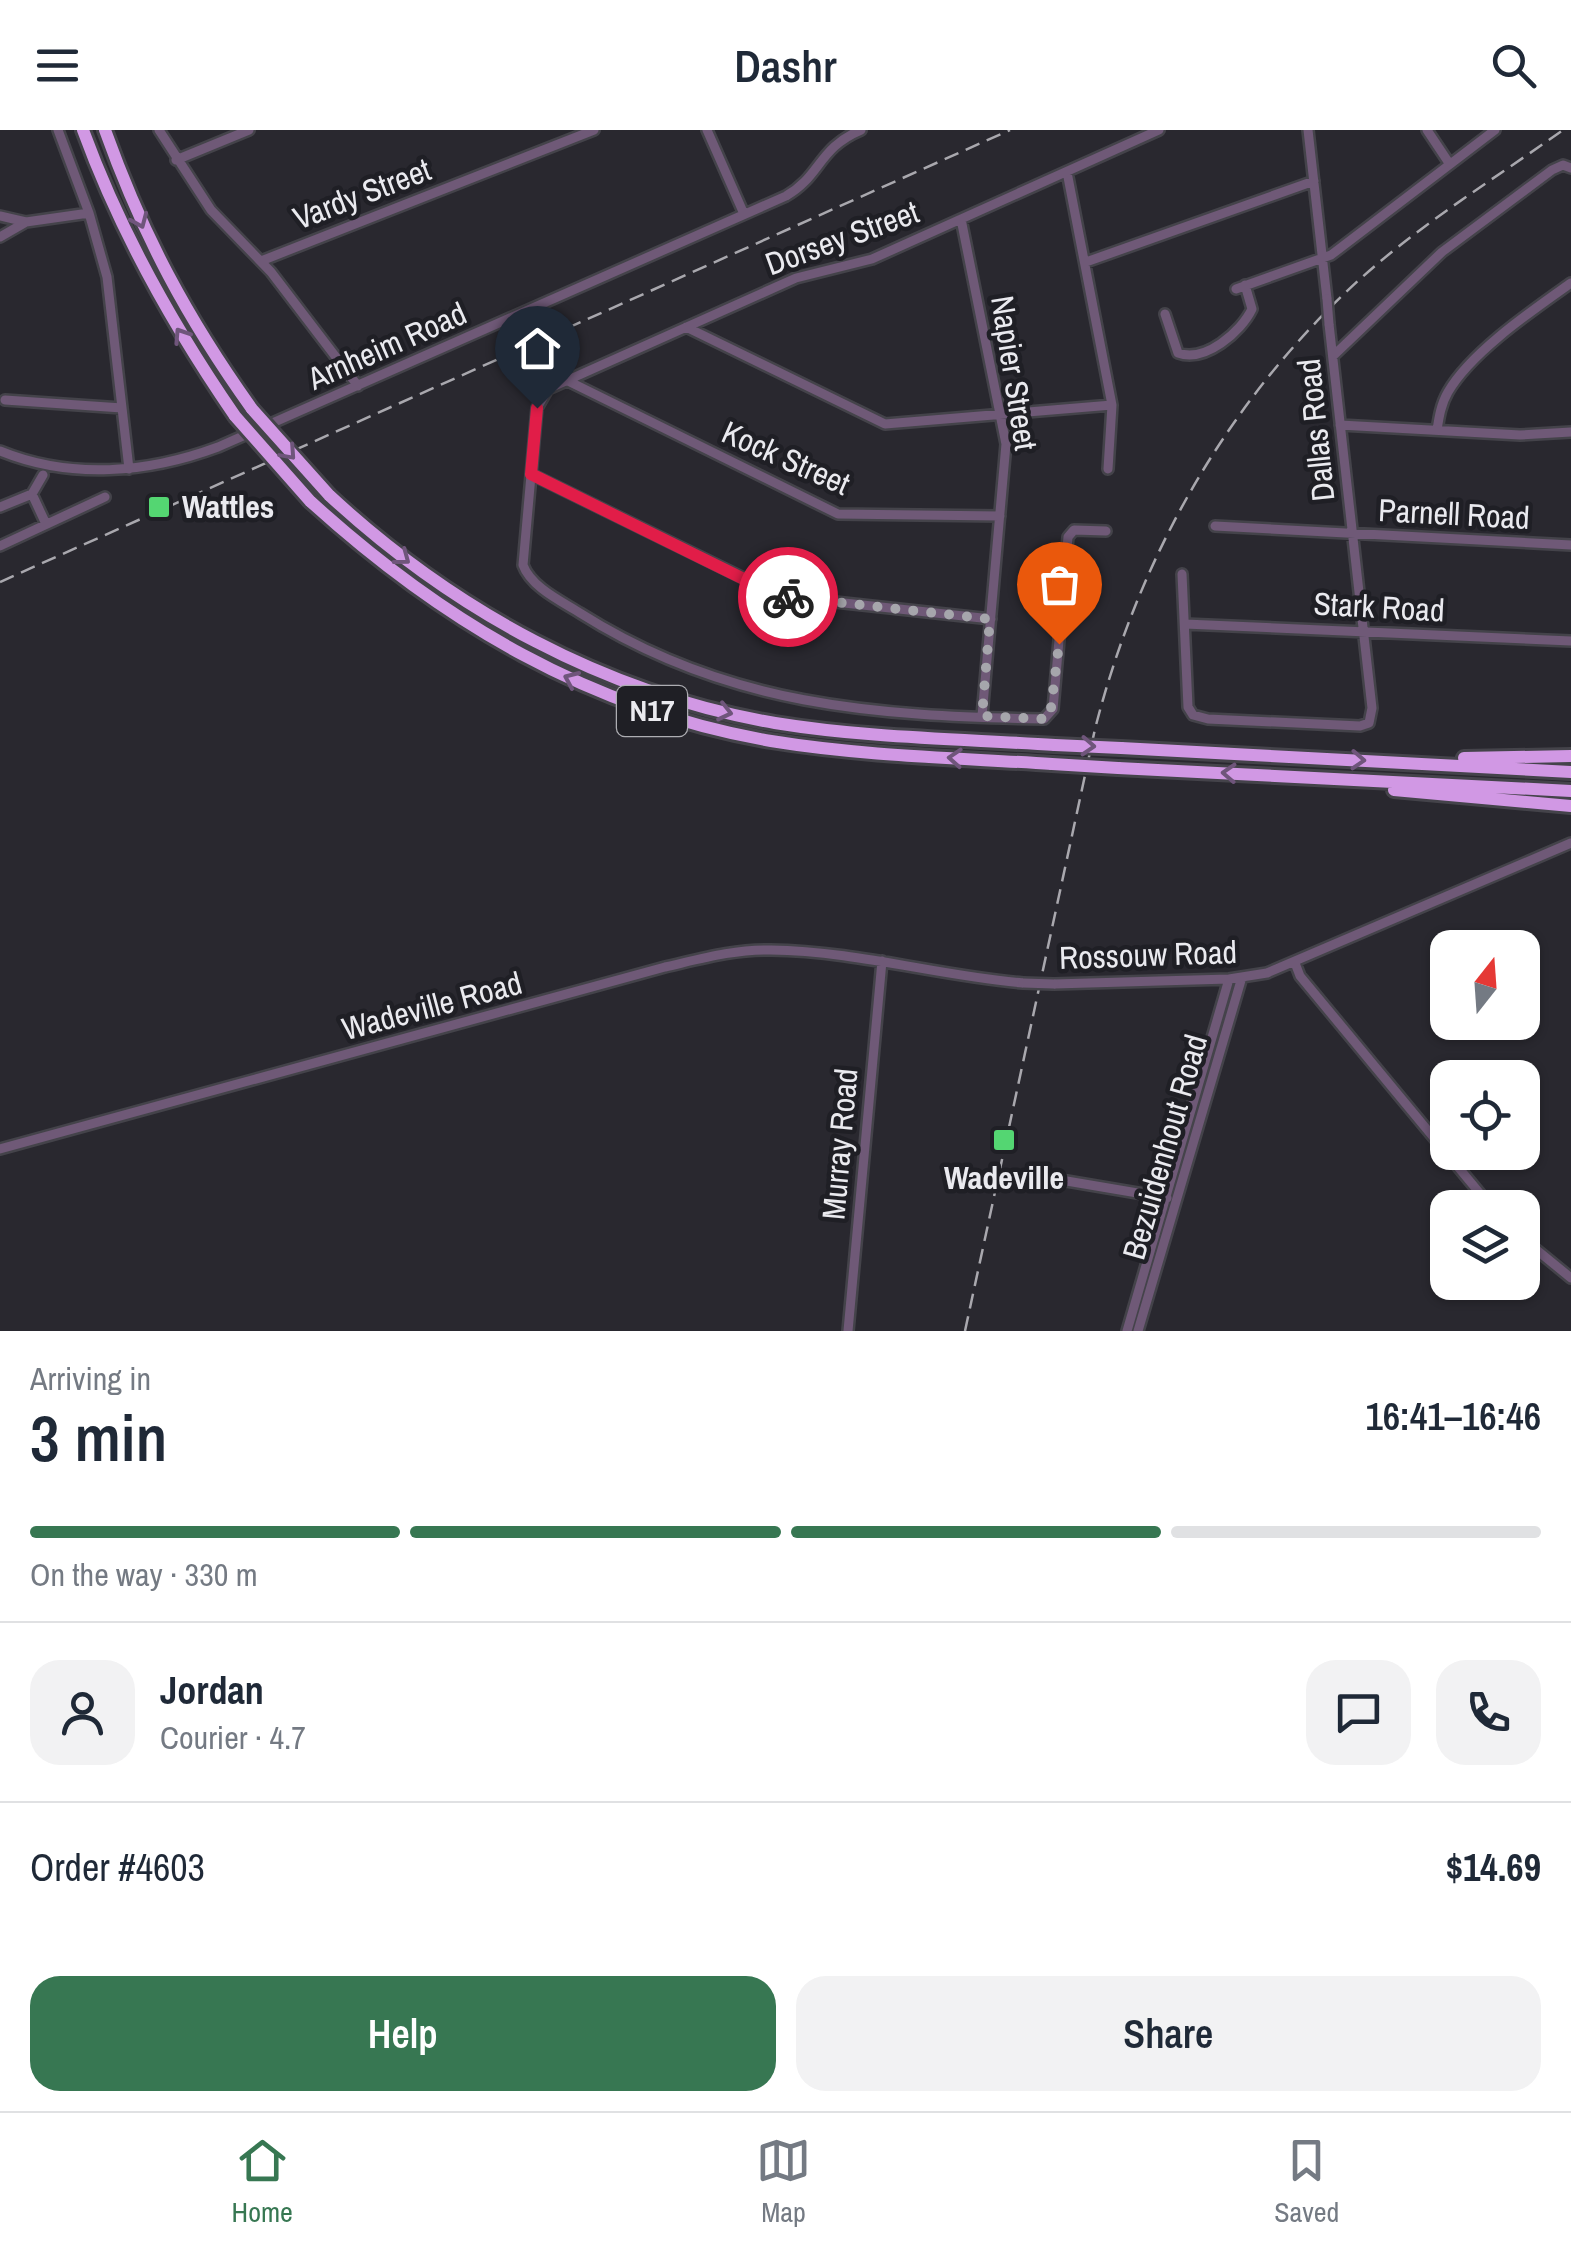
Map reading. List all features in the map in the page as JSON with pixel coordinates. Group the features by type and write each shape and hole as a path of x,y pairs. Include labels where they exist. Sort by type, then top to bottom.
{"highway":[{"name":"N17","path":"83,130 144,270 168,315 235,416 310,501 387,569 477,630 565,677 656,712 739,734 818,748 1571,791"},
{"name":"N17","path":"105,130 158,260 216,358 252,409 329,495 397,554 485,614 569,659 660,694 716,710 822,729 1571,772"},
{"path":"1416,763 1571,756"},
{"path":"1276,776 1571,806"}],"street":[{"path":"58,130 89,213 106,276 129,469"},
{"path":"159,130 223,224 261,261 358,386"},
{"path":"176,160 250,130"},
{"name":"Vardy Street","path":"261,261 594,130"},
{"path":"707,130 744,214"},
{"name":"Arnheim Road","path":"0,451 56,467 129,469 218,448 794,192 836,142 859,130"},
{"name":"Dorsey Street","path":"531,474 537,408 543,394 566,380 796,278 872,259 1159,130"},
{"name":"Dallas Road","path":"1185,624 1188,707 1194,715 1228,720 1360,726 1369,723 1372,708 1308,130"},
{"path":"1427,130 1449,164"},
{"path":"1165,314 1176,350 1183,356 1223,344 1252,309 1240,287 1338,250 1494,130"},
{"path":"1333,356 1466,233 1552,170 1570,167"},
{"path":"1068,172 1112,406 1108,469"},
{"path":"1086,262 1314,182"},
{"path":"0,216 26,222 89,213"},
{"name":"Napier Street","path":"961,219 1006,450 982,716"},
{"path":"0,237 26,222"},
{"path":"1436,430 1444,399 1464,371 1521,319 1571,283"},
{"path":"686,327 880,422 1112,406"},
{"name":"Kock Street","path":"566,380 838,514 1000,516"},
{"path":"5,400 122,408"},
{"path":"1340,425 1534,435 1571,432"},
{"path":"990,619 780,596 531,474 524,570 533,581 611,632 664,659 733,684 830,706 1044,719 1050,716 1068,536 1074,530 1106,531"},
{"path":"0,508 32,494 43,475"},
{"path":"32,494 46,524"},
{"path":"0,546 105,497"},
{"name":"Parnell Road","path":"1215,526 1571,545"},
{"path":"1182,574 1185,624"},
{"name":"Stark Road","path":"1185,624 1571,641"},
{"name":"Rossouw Road","path":"882,961 983,980 1023,983 1242,978 1295,962 1571,843"},
{"name":"Wadeville Road","path":"0,1149 665,967 733,952 803,952 882,961"},
{"name":"Murray Road","path":"848,1331 882,961"},
{"path":"1295,962 1300,976 1477,1190"},
{"name":"Bezuidenhout Road","path":"1170,1199 1242,978"},
{"name":"Bezuidenhout Road","path":"1126,1331 1147,1278 1229,979"},
{"path":"1198,1083 1209,1086"},
{"path":"1049,1178 1170,1199"},
{"path":"1540,1253 1571,1278"},
{"name":"Bezuidenhout Road","path":"1138,1331 1147,1278"}],"railway":[{"path":"0,582 1010,130"},
{"path":"965,1331 1095,729 1134,608 1160,550 1222,440 1259,389 1344,294 1395,249 1563,130"}],"way so far":[{"path":"788,597 990,619 982,716 1050,716 1059,644"}],"place":[{"name":"Wattles","path":"159,507"},
{"name":"Wadeville","path":"1004,1140"}],"route":[{"path":"537,408 531,474 772,593 788,597"}]}
